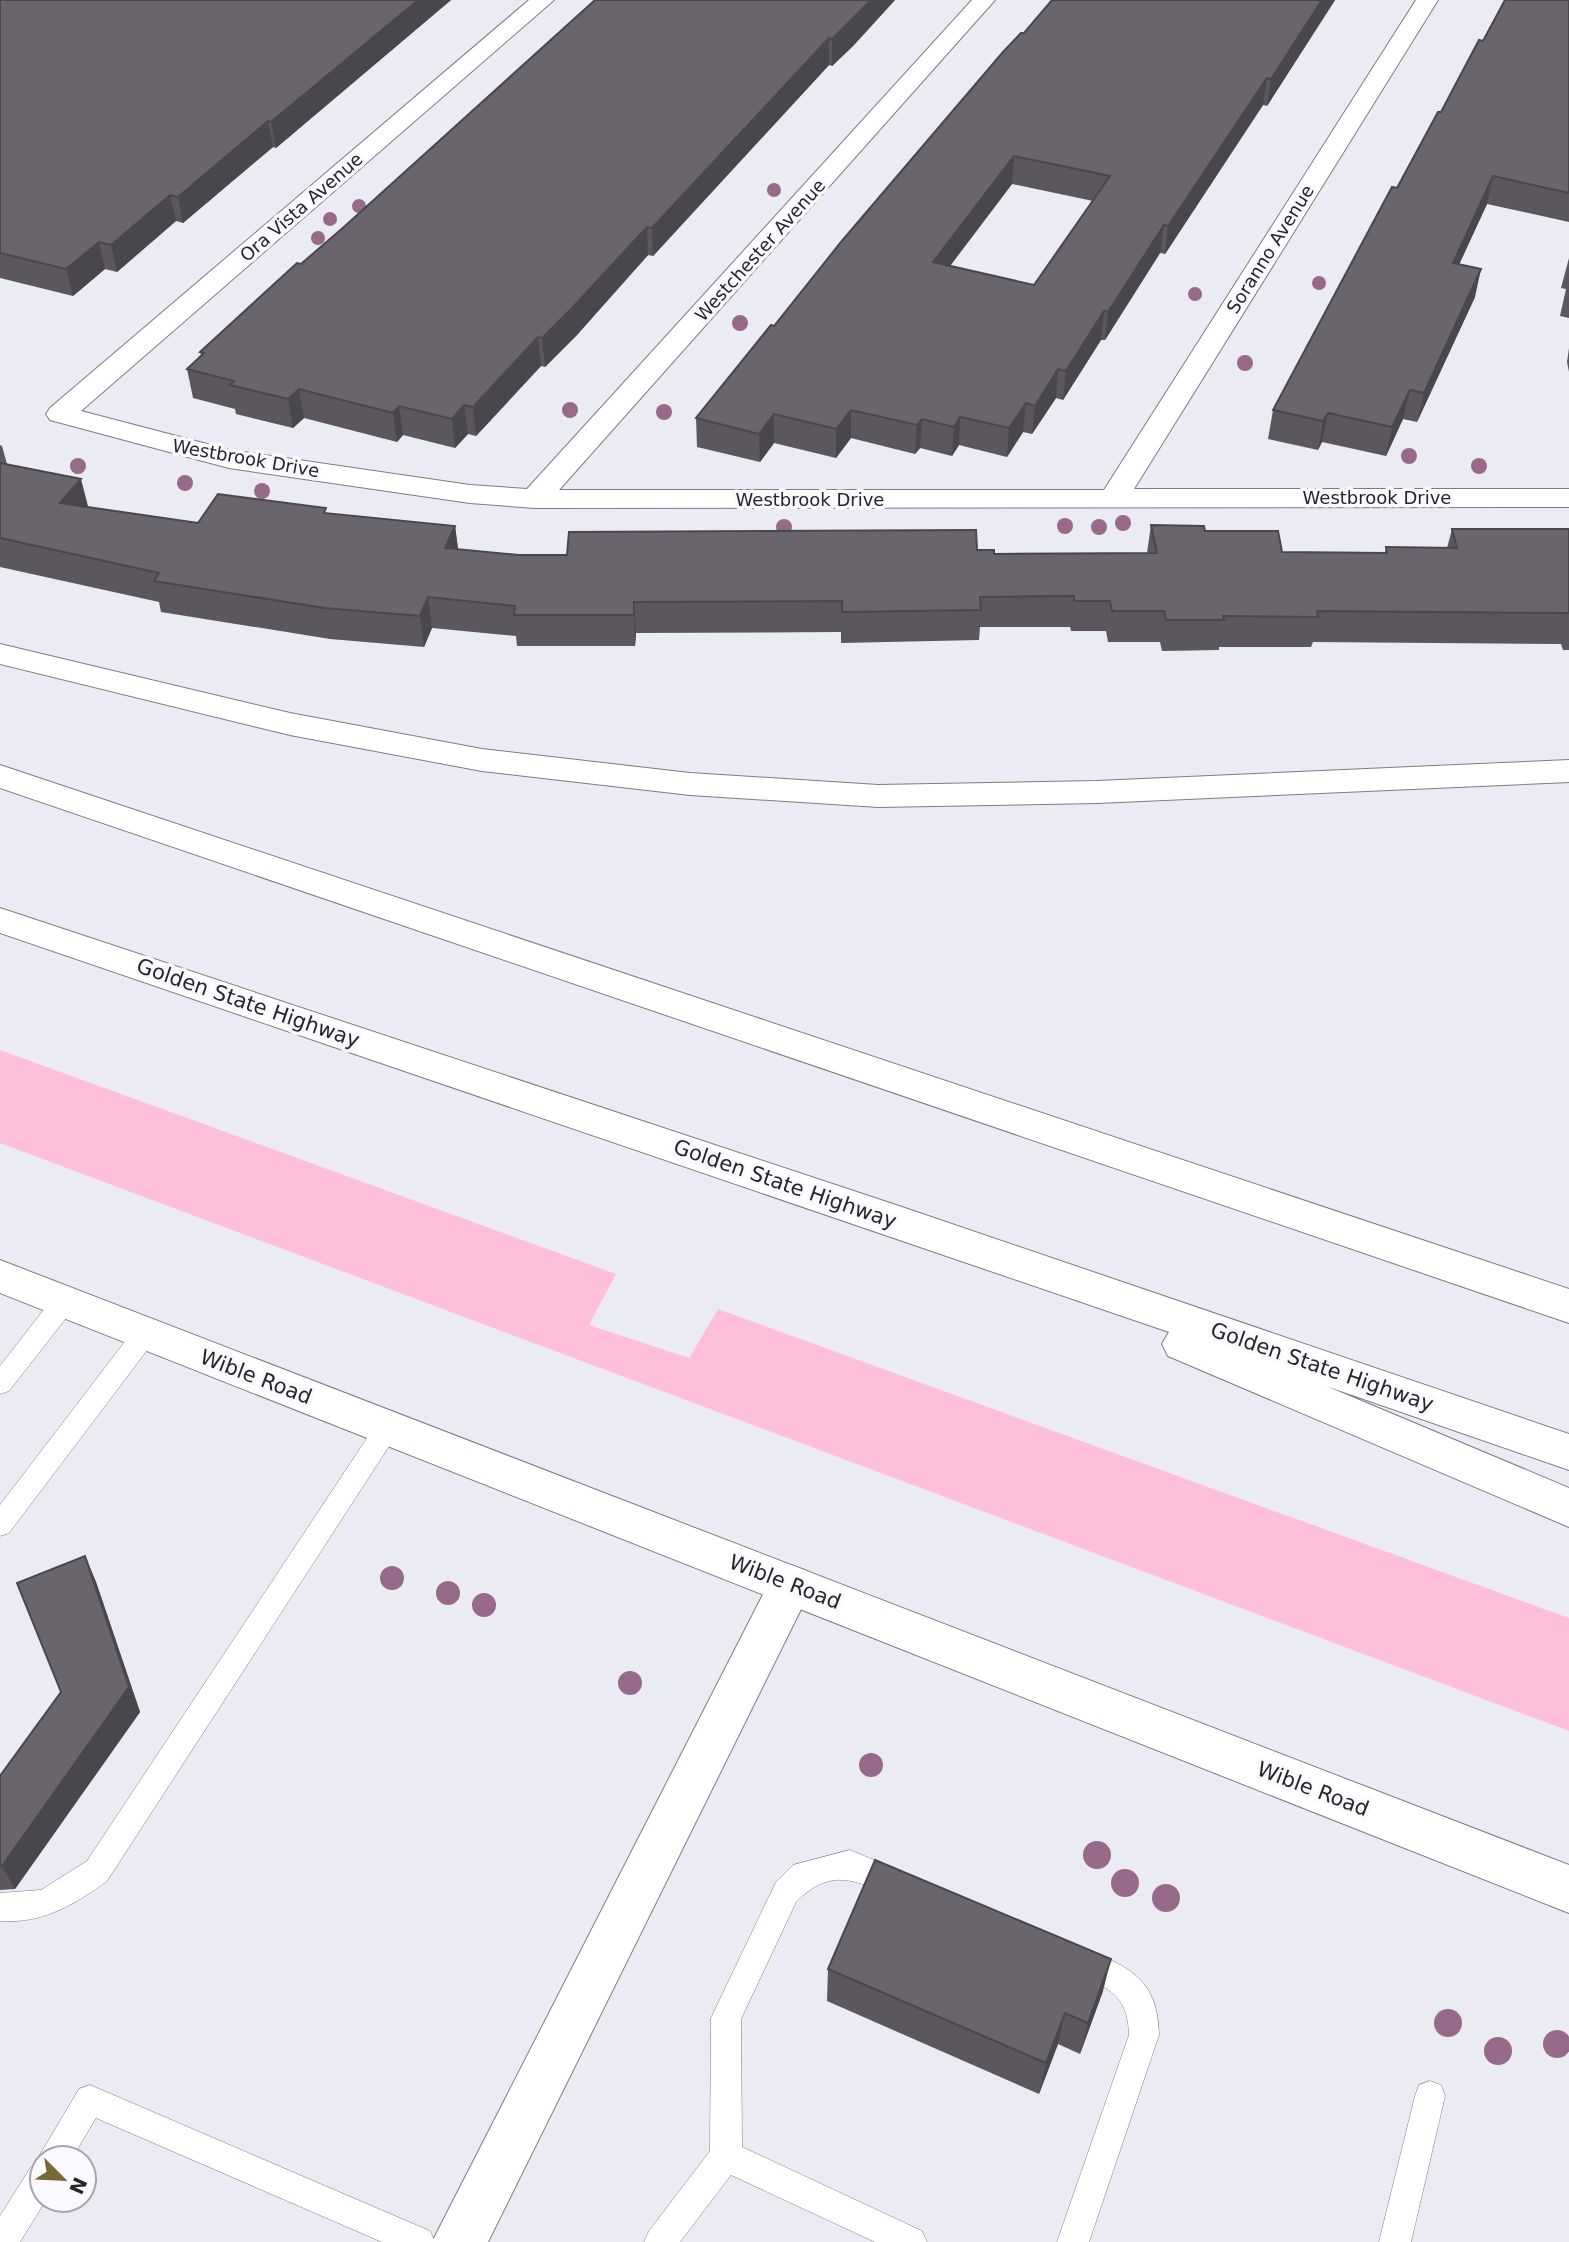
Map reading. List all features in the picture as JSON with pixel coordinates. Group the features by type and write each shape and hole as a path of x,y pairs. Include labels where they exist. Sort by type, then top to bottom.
{"main road":[{"name":"Ora Vista Avenue","path":"60,414 543,0"},
{"name":"Westchester Avenue","path":"535,499 984,0"},
{"name":"Soranno Avenue","path":"1113,499 1427,0"},
{"name":"Westbrook Drive","path":"60,414 229,459 470,494 535,499 1569,498"},
{"path":"0,654 317,729 482,760 690,783 878,796 1097,792 1569,771"},
{"path":"0,776 1569,1306"},
{"name":"Golden State Highway","path":"0,920 888,1218 1569,1452"},
{"path":"888,1218 1569,1508"},
{"name":"Wible Road","path":"0,1276 1569,1889"},
{"path":"459,2242 791,1585"}],"lane":[{"path":"0,1384 65,1301"},
{"path":"0,1525 145,1334"},
{"path":"0,1907 21,1909 59,1898 97,1871 388,1427"},
{"path":"660,2242 726,2156 726,2018 786,1892 803,1875 850,1864 915,1892"},
{"path":"1056,1951 1121,1979 1138,1997 1145,2017 1144,2035 1073,2242"},
{"path":"1395,2242 1430,2096"},
{"path":"63,2144 90,2100 419,2242"},
{"path":"726,2156 911,2242"},
{"path":"2,2242 28,2200"}],"shaded area":[{"path":"0,1050 616,1274 589,1325 689,1358 718,1309 1569,1618 1569,1731 0,1143"}],"building":[{"path":"0,0 418,0 178,197 170,195 111,245 99,242 66,269 0,253"},
{"path":"595,0 871,0 832,39 829,38 652,228 647,227 573,307 542,338 538,337 473,407 464,405 452,419 399,406 393,413 299,389 288,399 230,385 234,381 187,369 204,353 200,352 297,263 301,264 345,226"},
{"path":"1052,0 1322,0 1271,79 1267,78 1168,226 1164,225 1108,312 1104,311 1066,371 1058,369 1035,406 1026,403 1009,428 960,417 954,427 922,419 917,425 851,410 836,429 774,414 759,434 696,418 841,242 1003,52 1024,33","holes":["1014,156 1110,176 1034,285 933,262"]},
{"path":"1505,0 1569,0 1569,193 1493,176 1453,263 1481,269 1424,393 1410,390 1392,427 1328,413 1323,421 1273,410 1392,187 1397,188 1479,40 1483,41"},
{"path":"0,463 81,479 60,503 198,523 218,494 326,508 324,513 455,526 445,548 519,555 567,555 569,532 976,530 977,550 994,550 994,554 1157,553 1151,525 1204,526 1205,531 1278,531 1282,552 1387,553 1386,547 1457,548 1452,529 1569,529 1569,613 1317,611 1318,617 1223,616 1224,620 1166,620 1164,611 1112,611 1110,601 1074,601 1074,596 980,597 981,610 842,612 842,601 634,602 634,615 514,615 515,606 428,597 420,616 324,608 154,581 159,573 0,538"},
{"path":"85,1556 129,1687 0,1866 0,1776 61,1692 17,1583"},
{"path":"875,1860 1111,1959 1088,2023 1065,2013 1046,2063 828,1969"}]}
